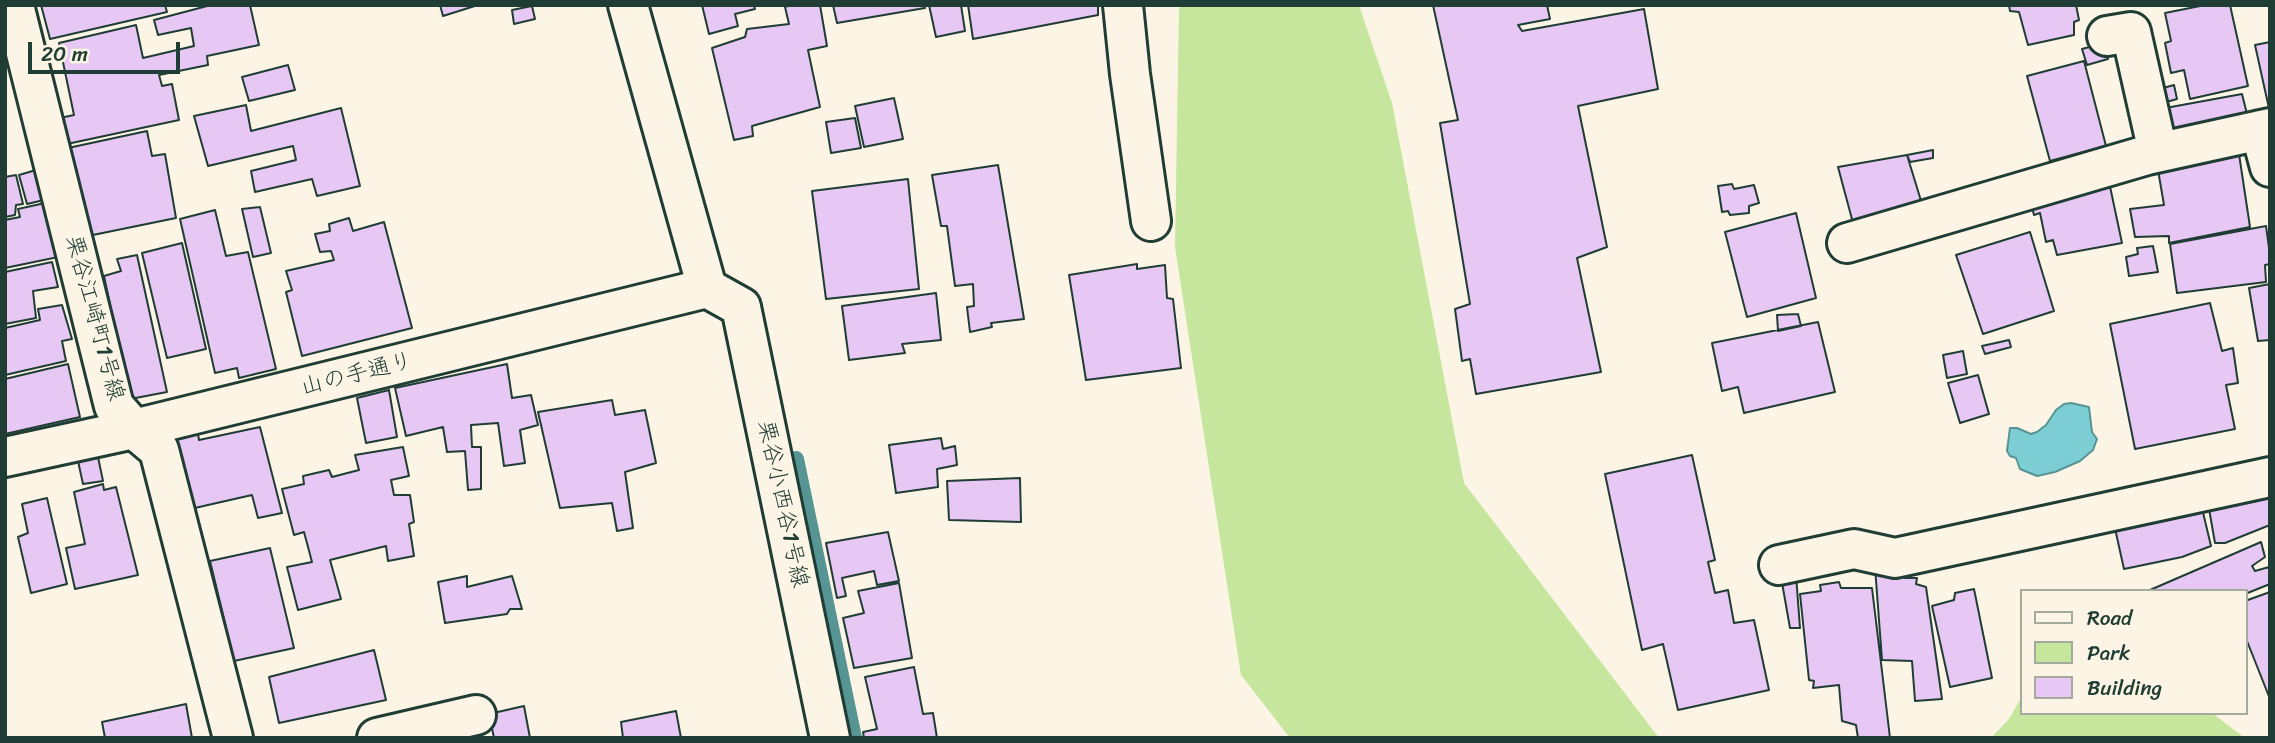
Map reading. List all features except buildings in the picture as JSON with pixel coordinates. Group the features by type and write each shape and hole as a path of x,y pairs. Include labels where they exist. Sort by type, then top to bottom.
{"street":[{"name":"栗谷江崎町1号線","path":"14,5 114,406 134,429 159,450 233,738"},
{"path":"628,5 707,288"},
{"path":"1123,5 1151,221"},
{"path":"2108,36 2131,32 2158,152"},
{"path":"1847,243 2158,152 2265,129 2270,167"},
{"name":"山の手通り","path":"5,457 134,429 707,288"},
{"name":"栗谷小西谷1号線","path":"707,288 741,307 830,738"},
{"path":"1779,565 1854,549 1895,558 2270,477"},
{"path":"377,738 476,715"}],"green space":[{"path":"1179,5 1359,5 1392,103 1464,483 1659,738 1290,738 1241,675 1175,247"},
{"path":"2020,700 2020,715 2215,715 2245,738 1991,738 2009,719"}],"water":[{"path":"2071,403 2089,407 2092,432 2097,439 2093,450 2080,461 2055,472 2037,476 2020,469 2016,458 2010,456 2007,451 2010,428 2031,434 2037,432 2046,425 2056,410"}],"waterway":[{"path":"796,459 854,738"}]}
